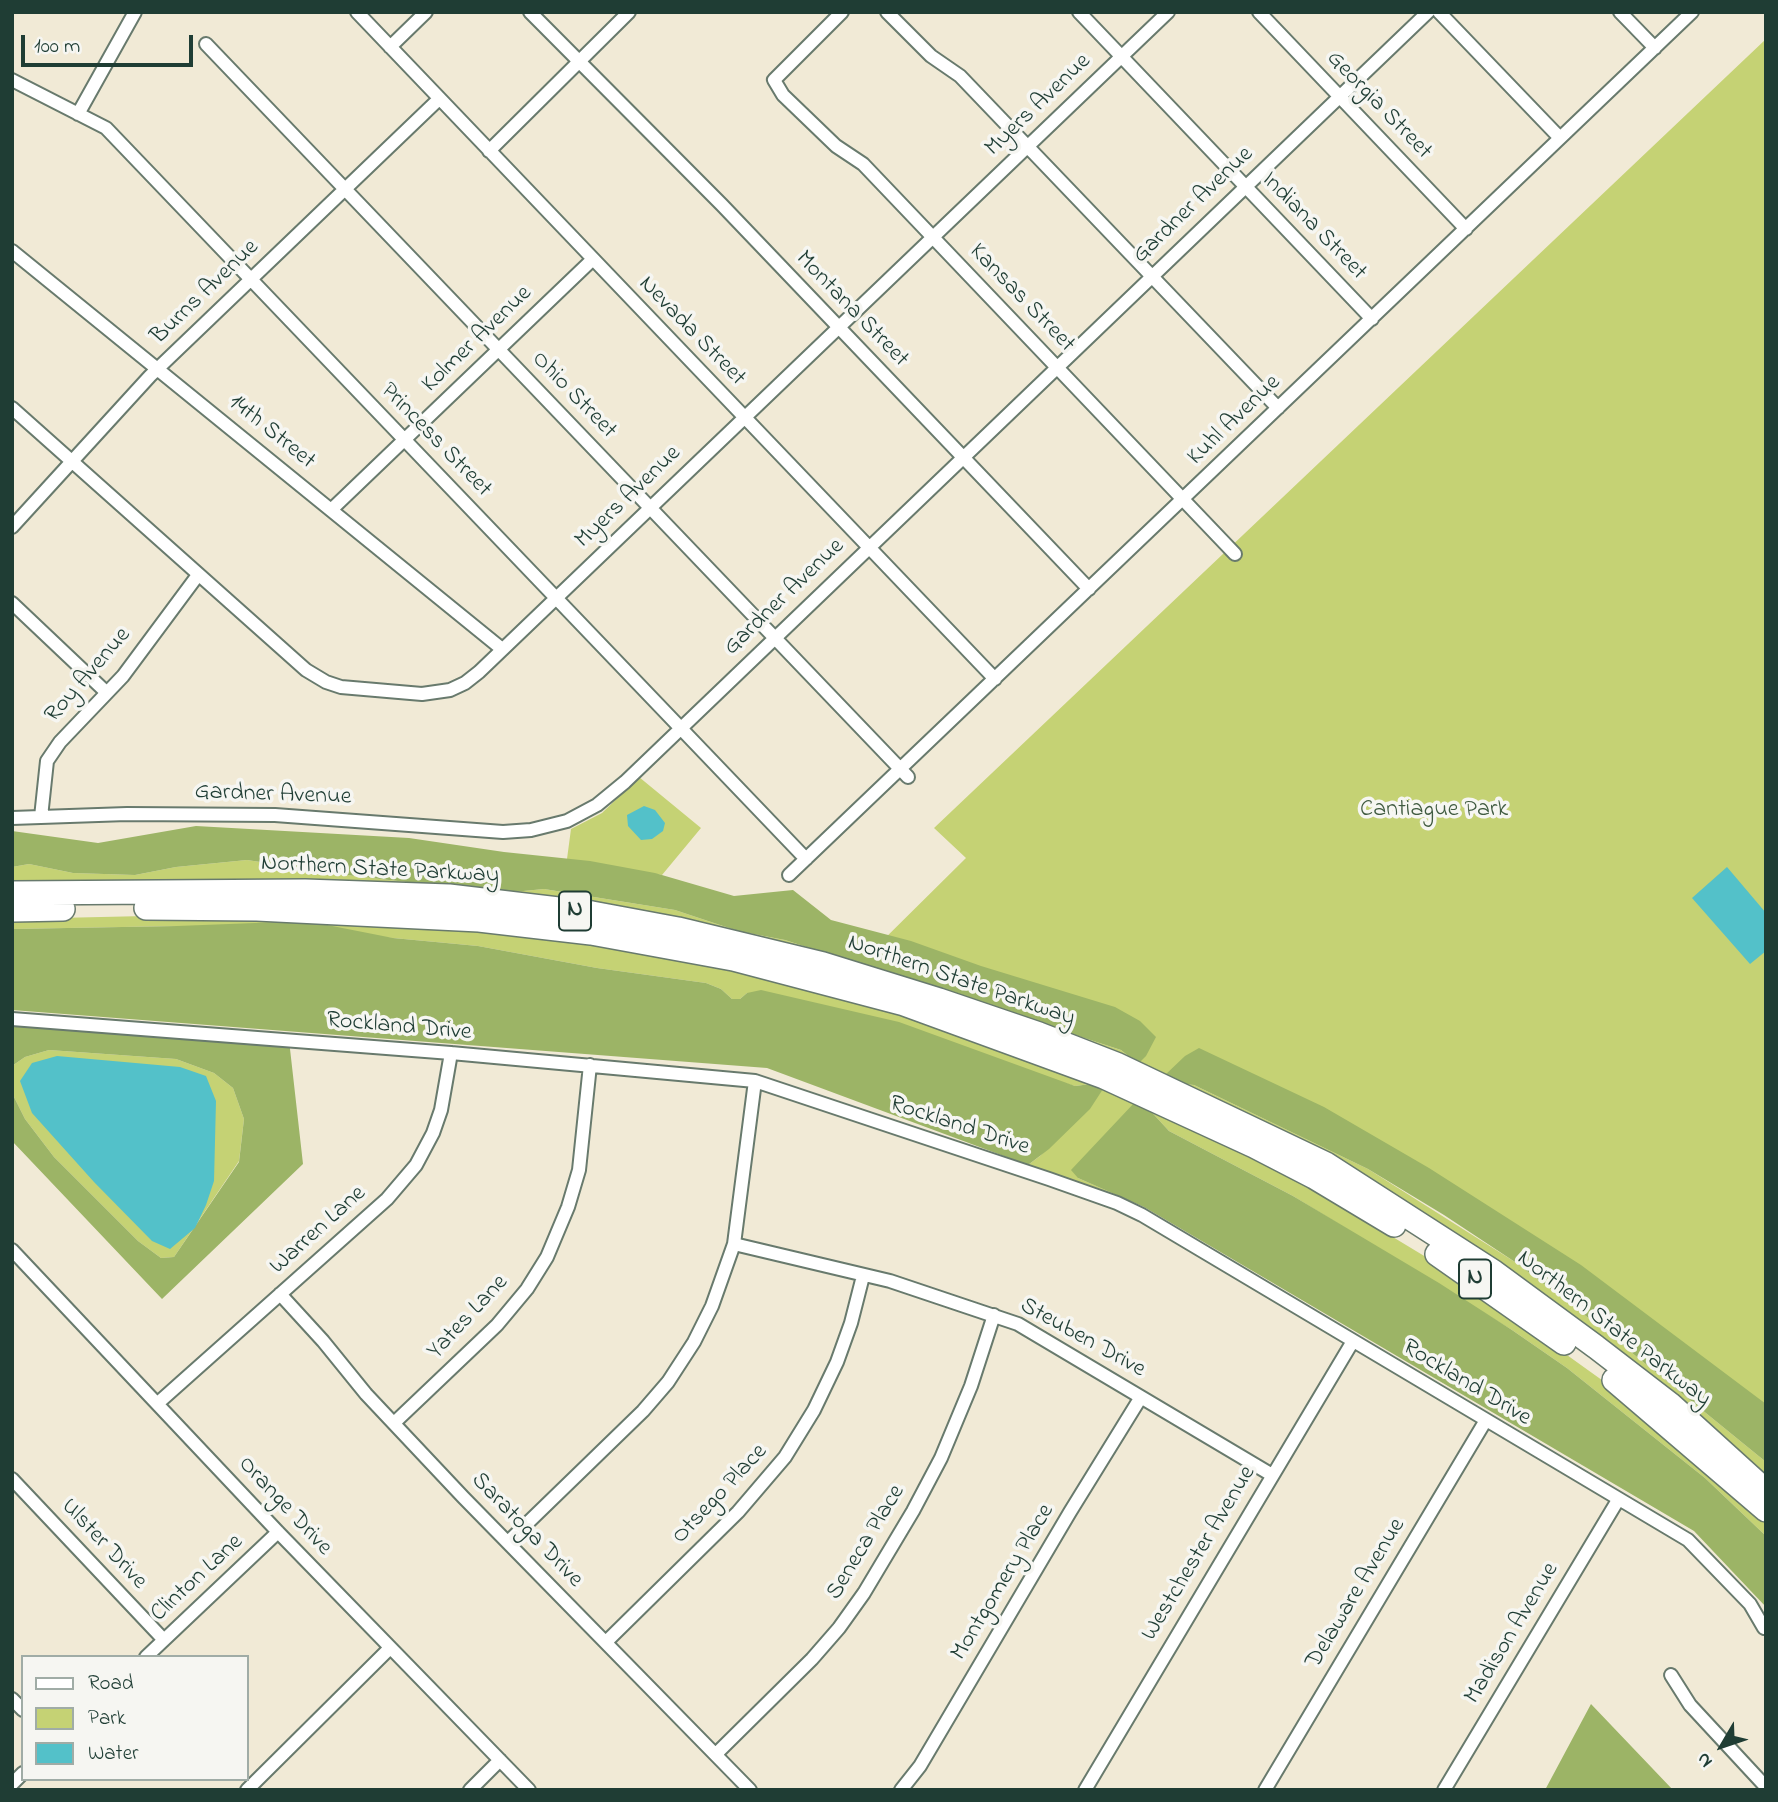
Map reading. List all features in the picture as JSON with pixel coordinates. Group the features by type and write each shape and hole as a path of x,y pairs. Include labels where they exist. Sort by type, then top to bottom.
{"highway":[{"name":"Northern State Parkway","path":"12,894 318,891 449,896 592,914 678,929 823,964 1039,1034 1156,1091 1326,1164 1494,1272 1670,1404 1766,1491"},
{"name":"Northern State Parkway","path":"12,909 320,911 480,920 591,933 733,959 904,1004 1110,1070"},
{"name":"Northern State Parkway","path":"1156,1091 1374,1212 1462,1270 1615,1381 1766,1510"}],"street":[{"path":"78,114 135,12"},
{"name":"Nevada Street","path":"357,12 995,679"},
{"path":"390,47 426,12"},
{"name":"Montana Street","path":"530,12 1089,589"},
{"path":"489,151 629,12"},
{"name":"Kansas Street","path":"842,12 774,80 783,95 836,146 863,164 1235,554"},
{"path":"887,12 931,56 960,76 1278,408"},
{"name":"Indiana Street","path":"1079,12 1372,319"},
{"name":"Myers Avenue","path":"12,408 306,670 341,687 410,694 440,692 465,683 502,649 1168,12"},
{"name":"Georgia Street","path":"1259,12 1466,229"},
{"name":"Gardner Avenue","path":"12,818 127,814 275,815 503,832 531,830 567,821 597,805 1428,12"},
{"path":"1439,12 1560,138"},
{"path":"1620,12 1655,48"},
{"name":"Kuhl Avenue","path":"789,875 904,773 995,679 1692,12"},
{"name":"Ohio Street","path":"206,44 904,773"},
{"name":"Princess Street","path":"12,80 106,128 806,859"},
{"name":"Burns Avenue","path":"12,527 158,368 439,99"},
{"name":"14th Street","path":"12,251 502,649"},
{"name":"Kolmer Avenue","path":"331,510 593,259"},
{"name":"Roy Avenue","path":"41,817 47,761 60,741 122,676 198,575"},
{"path":"12,603 106,692"},
{"name":"Rockland Drive","path":"12,1019 452,1053 755,1081 1117,1203 1142,1215 1688,1540 1749,1604 1764,1628"},
{"name":"Warren Lane","path":"158,1403 387,1199 416,1165 433,1133 441,1110 452,1053"},
{"name":"Yates Lane","path":"394,1423 497,1325 527,1289 547,1257 568,1207 579,1170 590,1065"},
{"path":"508,1542 643,1411 668,1382 694,1342 712,1306 734,1244 755,1081"},
{"name":"Steuben Drive","path":"734,1244 890,1281 994,1315 1038,1335 1272,1475"},
{"name":"Orange Drive","path":"12,1250 278,1532 529,1790"},
{"name":"Otsego Place","path":"606,1642 738,1513 785,1457 814,1410 837,1362 851,1323 863,1276"},
{"name":"Saratoga Drive","path":"279,1294 323,1340 366,1394 750,1790"},
{"name":"Seneca Place","path":"716,1754 812,1659 864,1593 941,1458 971,1386 994,1315"},
{"name":"Westchester Avenue","path":"1084,1790 1353,1341"},
{"name":"Montgomery Place","path":"901,1790 920,1766 1141,1397"},
{"name":"Delaware Avenue","path":"1265,1790 1486,1420"},
{"name":"Ulster Drive","path":"12,1479 164,1640"},
{"name":"Madison Avenue","path":"1444,1790 1618,1500"},
{"name":"Clinton Lane","path":"148,1655 278,1532"},
{"path":"247,1790 390,1648"},
{"path":"1671,1675 1689,1704 1766,1787"},
{"path":"470,1790 500,1760"}],"green space":[{"name":"Cantiague Park","path":"1766,39 1766,1443 1576,1281 1189,1064 1078,1178 1122,1197 1028,1165 1040,1156 1103,1089 687,926 12,885 12,867 29,864 73,873 135,875 176,867 247,860 354,876 503,893 544,889 675,910 738,931 785,940 1121,1050 1133,1060 1147,1046 866,957 966,858 934,828"},
{"path":"639,777 701,828 662,875 567,859 571,829 602,813"},
{"path":"196,826 409,838 590,861 655,873 734,896 793,890 831,920 911,941 981,966 1115,1007 1140,1021 1156,1037 1146,1056 1138,1064 1121,1050 785,940 738,931 675,910 544,889 503,893 354,876 247,860 176,867 135,875 73,873 29,864 12,867 12,831 98,843"},
{"path":"235,914 516,930 693,959 922,1019 1013,1051 1024,1061 1091,1084 1075,1086 747,993 740,999 732,999 721,989 706,983 597,968 478,946 393,938 177,926 12,929 12,919"},
{"path":"307,921 393,938 478,946 597,968 706,983 721,989 732,999 740,999 747,993 761,990 899,1022 1075,1086 1091,1084 1103,1089 1090,1109 1049,1149 1028,1165 767,1068 12,1010 12,929"},
{"path":"12,1019 289,1040 303,1164 162,1299 12,1141 12,1093 25,1119 54,1157 138,1241 161,1258 174,1257 239,1162 244,1119 233,1088 214,1073 176,1059 49,1050 25,1057 12,1066"},
{"path":"1199,1048 1324,1107 1429,1168 1581,1265 1766,1404 1766,1462 1599,1326 1515,1262 1444,1215 1368,1169 1194,1085 1183,1084 1164,1076 1185,1056"},
{"path":"49,1050 176,1059 214,1073 233,1088 244,1119 239,1161 174,1257 161,1258 138,1241 54,1157 25,1119 12,1093 12,1066 25,1057"},
{"path":"1183,1084 1194,1085 1368,1169 1515,1262 1599,1326 1766,1462 1766,1480 1701,1420 1595,1331 1437,1223"},
{"path":"1135,1102 1146,1106 1169,1131 1293,1196 1512,1330 1567,1368 1705,1478 1766,1536 1766,1607 1694,1531 1144,1207 1078,1178 1071,1170"},
{"path":"1146,1106 1292,1176 1454,1274 1606,1383 1704,1465 1766,1523 1766,1536 1705,1478 1567,1368 1512,1330 1293,1196 1169,1131"},
{"path":"1591,1704 1673,1790 1545,1790"}],"water":[{"path":"644,806 655,810 665,823 663,831 652,839 641,840 628,826 627,815"},
{"path":"1727,867 1766,913 1766,951 1750,964 1692,898"},
{"path":"57,1056 180,1067 206,1076 216,1101 214,1181 195,1228 170,1249 152,1241 32,1113 20,1081 32,1063"}]}
